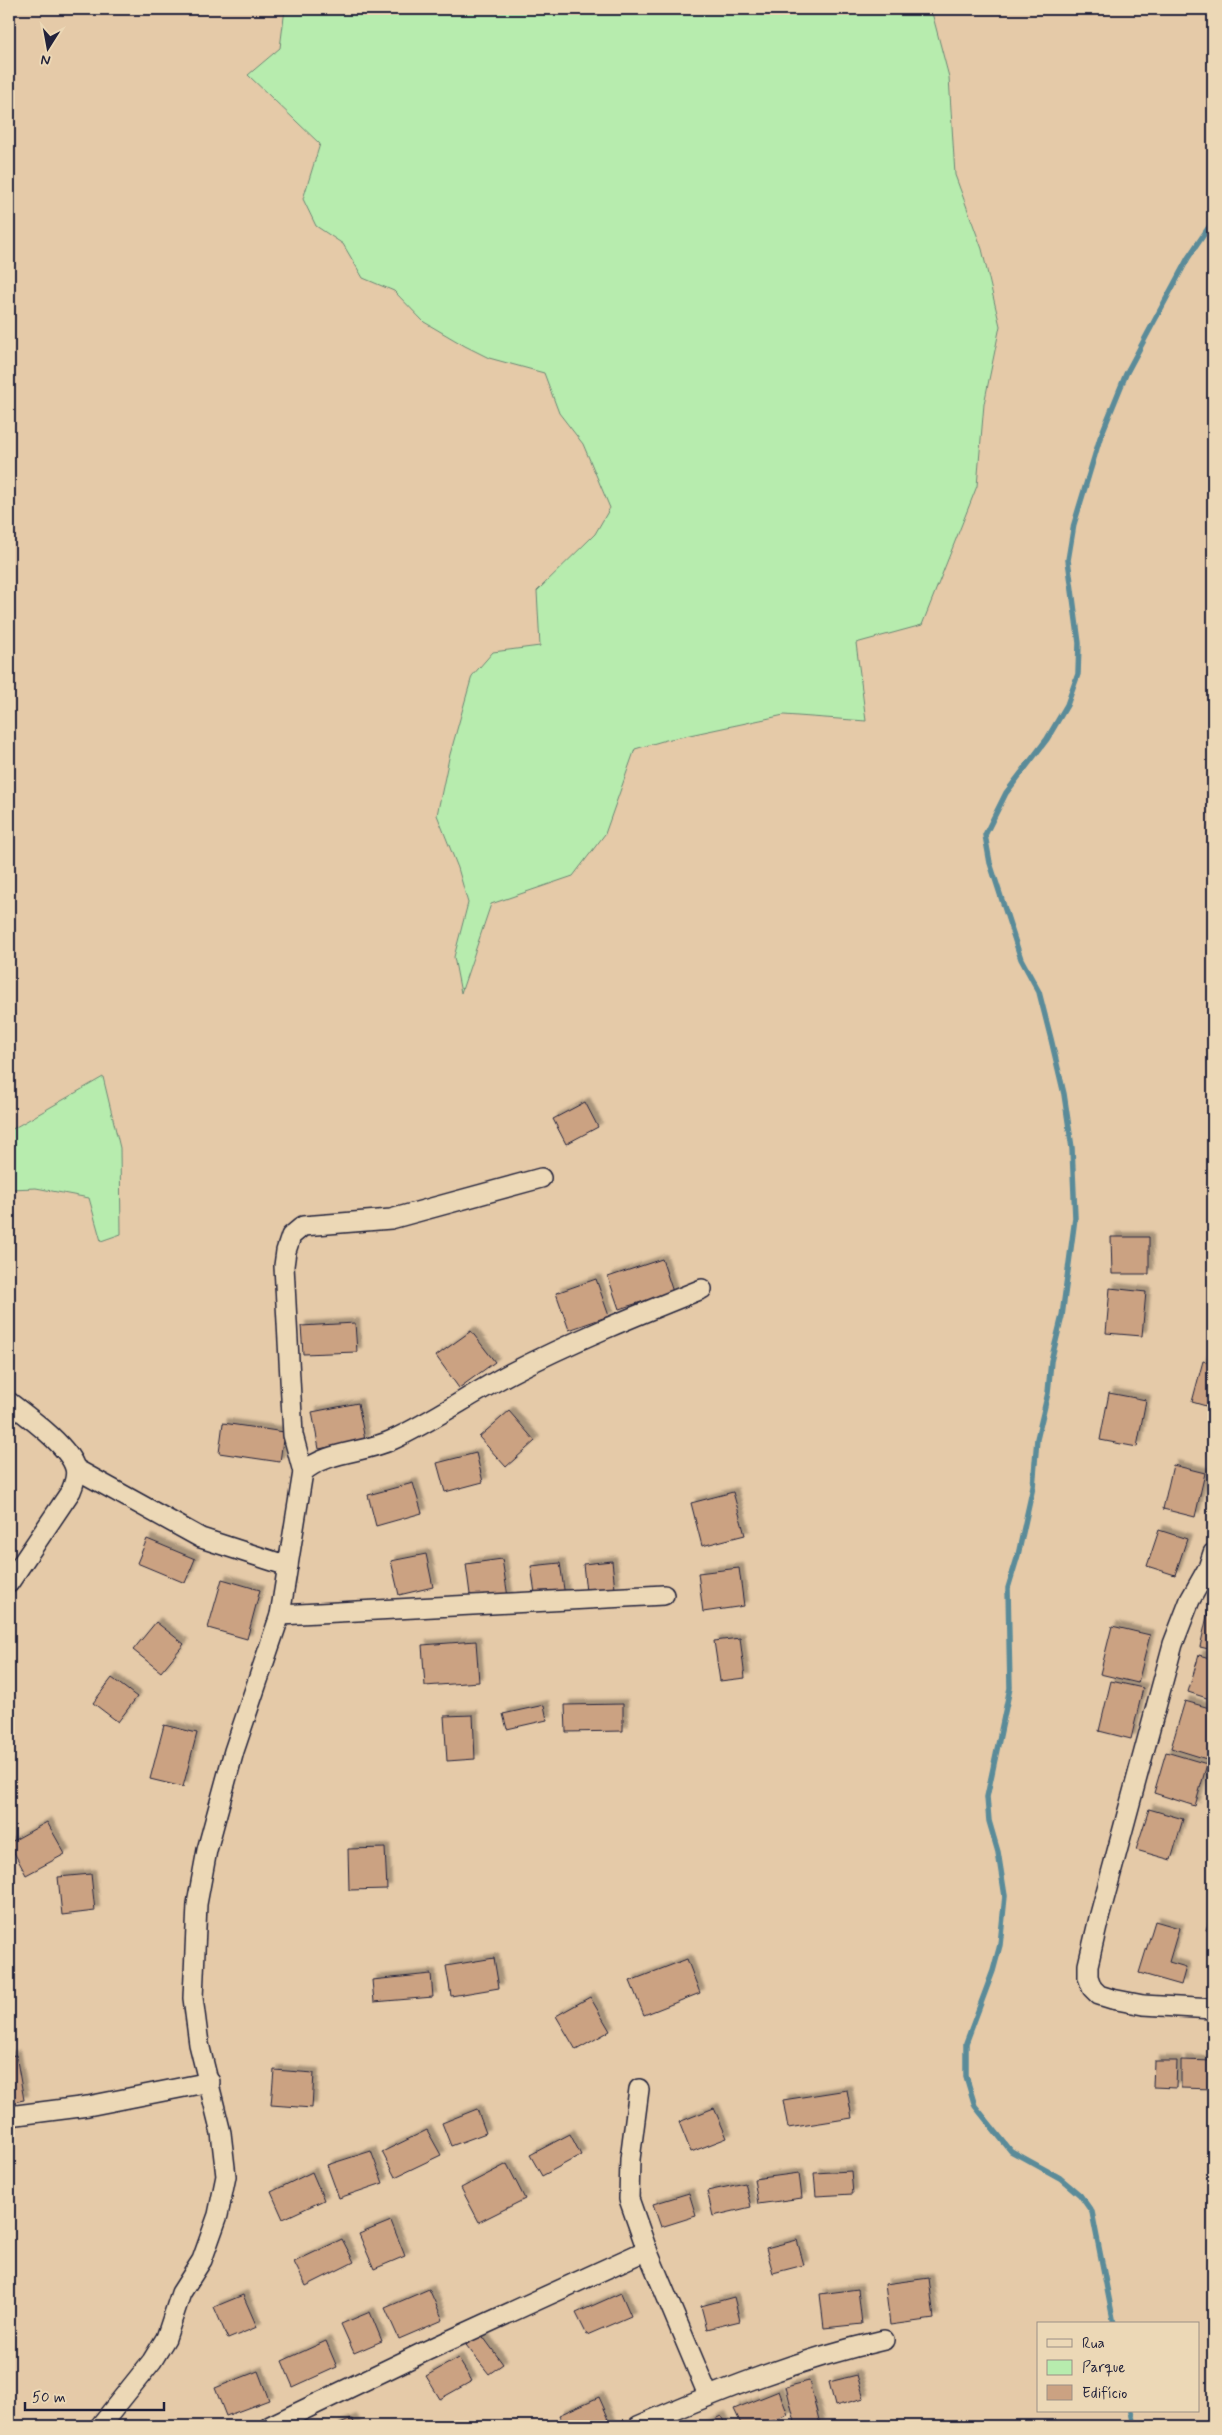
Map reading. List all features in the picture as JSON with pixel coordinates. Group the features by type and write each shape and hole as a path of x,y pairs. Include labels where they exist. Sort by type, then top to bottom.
{"street":[{"path":"100,2426 152,2362 166,2338 181,2293 202,2260 211,2238 226,2176 221,2133 210,2082 199,2044 193,1998 197,1904 207,1850 234,1751 280,1615 304,1472 293,1435 284,1266 291,1236 303,1226 391,1219 541,1178"},
{"path":"304,1472 311,1465 324,1459 367,1449 391,1440 510,1374 601,1330 702,1289"},
{"path":"9,1402 44,1430 70,1458 76,1469 201,1538 226,1548 288,1566"},
{"path":"9,1583 70,1491 76,1469"},
{"path":"1213,1553 1208,1568 1190,1600 1173,1644 1099,1918 1088,1965 1088,1977 1092,1988 1099,1995 1112,1999 1143,2005 1213,2008"},
{"path":"280,1615 664,1595"},
{"path":"9,2116 88,2106 210,2082"},
{"path":"639,2089 628,2186 629,2200 646,2250 708,2396"},
{"path":"270,2426 426,2350 646,2250"},
{"path":"638,2426 708,2396 809,2359 884,2340"}],"green space":[{"path":"285,9 931,9 949,77 955,175 982,249 1000,326 984,404 977,486 922,625 856,643 866,721 784,715 666,740 635,749 605,834 573,876 491,904 461,993 454,957 468,903 458,868 437,815 449,758 472,676 493,652 540,646 537,591 595,534 610,508 583,444 559,413 544,373 489,358 424,322 394,291 363,278 343,244 316,226 303,199 320,144 248,75 280,48"},
{"path":"103,1077 120,1148 121,1234 101,1241 89,1198 36,1188 9,1189 9,1131"}],"building":[{"path":"585,1102 598,1127 566,1144 553,1119"},
{"path":"1111,1237 1149,1237 1149,1274 1112,1274"},
{"path":"662,1259 673,1292 619,1309 608,1277"},
{"path":"596,1279 609,1316 569,1330 556,1293"},
{"path":"1110,1288 1146,1292 1142,1336 1106,1333"},
{"path":"355,1323 357,1352 303,1354 301,1326"},
{"path":"471,1331 495,1362 459,1388 436,1356"},
{"path":"1203,1361 1213,1364 1213,1408 1192,1402"},
{"path":"1109,1393 1146,1400 1137,1447 1100,1440"},
{"path":"358,1403 365,1440 319,1449 312,1412"},
{"path":"509,1411 535,1441 506,1467 479,1437"},
{"path":"223,1423 284,1432 280,1462 219,1453"},
{"path":"476,1453 483,1482 445,1492 437,1463"},
{"path":"1173,1465 1205,1473 1195,1517 1163,1509"},
{"path":"413,1483 422,1513 376,1526 368,1495"},
{"path":"733,1492 745,1535 702,1546 691,1503"},
{"path":"1159,1530 1187,1539 1175,1575 1147,1566"},
{"path":"147,1539 195,1559 185,1583 137,1563"},
{"path":"426,1554 433,1587 399,1595 391,1561"},
{"path":"502,1559 508,1597 471,1602 466,1564"},
{"path":"612,1561 615,1589 586,1592 583,1564"},
{"path":"560,1563 565,1596 536,1600 531,1566"},
{"path":"739,1568 744,1606 703,1612 698,1573"},
{"path":"222,1579 260,1590 247,1639 208,1628"},
{"path":"1213,1594 1213,1650 1200,1647"},
{"path":"156,1622 184,1644 161,1672 133,1650"},
{"path":"1112,1626 1150,1635 1138,1683 1100,1674"},
{"path":"740,1638 745,1678 720,1681 714,1641"},
{"path":"476,1641 479,1682 425,1686 422,1645"},
{"path":"1199,1655 1213,1659 1213,1700 1188,1692"},
{"path":"112,1678 137,1697 118,1722 93,1703"},
{"path":"1111,1681 1143,1688 1131,1739 1099,1731"},
{"path":"1185,1701 1213,1709 1213,1761 1171,1748"},
{"path":"623,1704 623,1731 566,1732 565,1705"},
{"path":"544,1705 547,1720 507,1729 503,1714"},
{"path":"473,1715 475,1759 447,1761 444,1716"},
{"path":"164,1725 197,1733 183,1787 150,1779"},
{"path":"1166,1752 1207,1764 1195,1806 1154,1793"},
{"path":"1149,1809 1183,1819 1171,1860 1136,1850"},
{"path":"47,1822 65,1854 26,1875 9,1843"},
{"path":"385,1848 387,1889 349,1890 348,1849"},
{"path":"91,1874 95,1911 62,1915 58,1877"},
{"path":"1213,1909 1213,1932 1206,1930"},
{"path":"1155,1921 1179,1928 1169,1962 1186,1967 1181,1985 1139,1973"},
{"path":"494,1958 499,1988 451,1996 446,1966"},
{"path":"687,1959 700,1993 644,2015 630,1981"},
{"path":"431,1974 433,1997 374,2002 372,1980"},
{"path":"590,1997 610,2031 576,2050 556,2016"},
{"path":"16,2055 24,2100 9,2103 9,2056"},
{"path":"1181,2060 1213,2061 1213,2089 1181,2088"},
{"path":"1154,2061 1177,2061 1176,2088 1153,2087"},
{"path":"274,2070 314,2073 312,2108 271,2105"},
{"path":"847,2090 852,2118 788,2128 783,2100"},
{"path":"714,2108 727,2138 691,2152 679,2122"},
{"path":"477,2109 486,2133 451,2146 442,2123"},
{"path":"427,2130 441,2155 395,2177 382,2152"},
{"path":"570,2134 581,2155 542,2176 530,2155"},
{"path":"371,2151 383,2183 339,2198 327,2165"},
{"path":"507,2164 525,2199 479,2222 461,2188"},
{"path":"851,2171 853,2194 816,2196 814,2173"},
{"path":"312,2172 324,2200 283,2219 271,2192"},
{"path":"799,2173 802,2198 758,2204 754,2179"},
{"path":"745,2183 751,2207 713,2216 707,2191"},
{"path":"689,2193 696,2216 661,2227 653,2204"},
{"path":"391,2221 405,2256 374,2269 359,2234"},
{"path":"342,2239 354,2262 306,2286 294,2262"},
{"path":"797,2240 804,2265 773,2273 766,2248"},
{"path":"929,2278 934,2319 890,2325 885,2284"},
{"path":"429,2289 443,2320 399,2339 385,2308"},
{"path":"858,2289 862,2324 824,2328 820,2294"},
{"path":"621,2293 631,2316 587,2335 576,2313"},
{"path":"243,2295 257,2327 228,2339 214,2307"},
{"path":"734,2297 740,2321 707,2329 701,2306"},
{"path":"370,2312 382,2341 354,2353 341,2324"},
{"path":"481,2334 503,2364 489,2374 466,2345"},
{"path":"326,2341 337,2367 293,2387 282,2361"},
{"path":"458,2358 472,2381 440,2399 426,2376"},
{"path":"258,2371 269,2400 226,2416 215,2388"},
{"path":"857,2375 864,2398 835,2406 829,2382"},
{"path":"809,2381 820,2424 796,2426 786,2387"},
{"path":"779,2391 788,2415 760,2426 742,2426 734,2409"},
{"path":"599,2397 612,2426 564,2426 559,2415"},
{"path":"721,2416 726,2426 700,2426"},
{"path":"352,2419 356,2426 335,2426"}],"waterway":[{"path":"1201,9 1213,16"},
{"path":"1114,2322 1092,2212 1080,2195 1060,2178 1011,2151 975,2106 966,2076 966,2043 993,1971 1000,1945 1005,1896 998,1852 989,1821 987,1797 1010,1688 1008,1588 1018,1555 1033,1487 1037,1439 1048,1393 1051,1361 1062,1316 1075,1218 1072,1148 1064,1094 1039,992 1021,959 990,863 985,835 1006,793 1047,739 1067,705 1078,674 1079,643 1068,560 1074,524 1100,438 1126,374 1188,258 1213,221"},
{"path":"1131,2412 1134,2426"}]}
